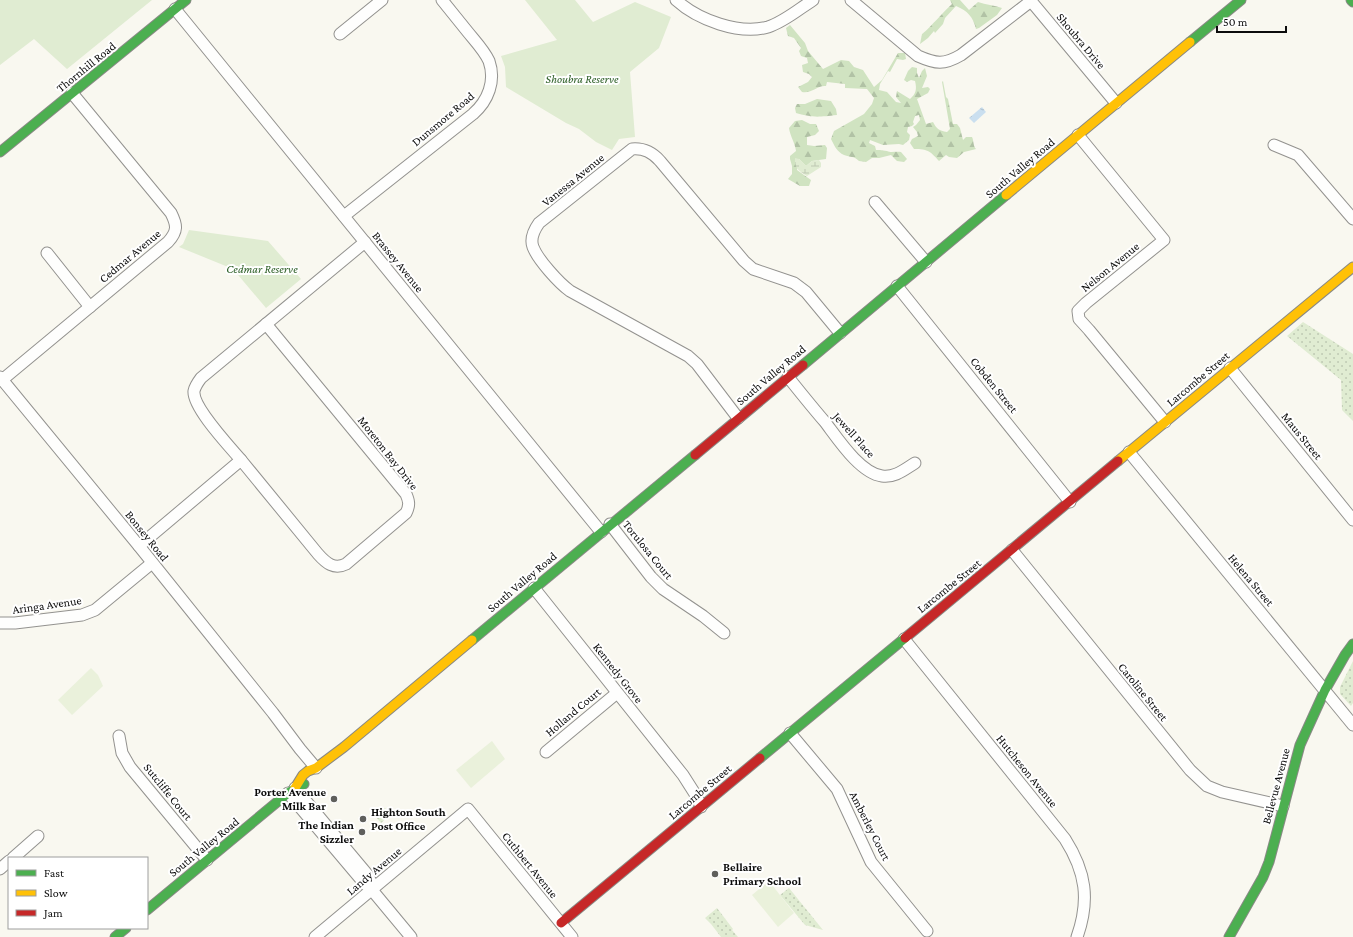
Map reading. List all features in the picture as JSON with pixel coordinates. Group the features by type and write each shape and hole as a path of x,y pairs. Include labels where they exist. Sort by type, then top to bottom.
{"street":[{"name":"Thornhill Road","path":"4,149 186,0"},
{"path":"340,34 382,0"},
{"name":"Dunsmore Road","path":"344,216 473,114 487,99 491,81 489,61 483,51 442,0"},
{"path":"676,0 684,8 704,18 738,29 755,29 768,27 780,22 813,0"},
{"name":"Shoubra Drive","path":"851,0 918,56 928,61 942,63 953,60 961,55 1031,0 1116,103"},
{"name":"South Valley Road","path":"148,909 291,790 303,775 319,766 1241,0"},
{"name":"Brassey Avenue","path":"175,9 601,532"},
{"name":"Cedmar Avenue","path":"1,378 174,236 176,226 171,213 72,93"},
{"name":"Nelson Avenue","path":"1078,135 1164,240 1086,303 1078,311 1078,319 1090,330 1165,422"},
{"path":"0,137 4,149"},
{"path":"1274,145 1298,155 1353,219"},
{"name":"Vanessa Avenue","path":"738,418 697,364 688,356 570,291 561,284 532,246 534,231 539,223 632,150 638,148 647,150 657,157 744,261 753,269 794,283 806,292 840,333"},
{"path":"875,202 926,262"},
{"name":"Moreton Bay Drive","path":"266,324 406,494 409,501 409,507 402,517 346,564 341,566 335,567 330,565 318,554 203,414 195,401 194,392 196,385 201,378 266,324 365,242"},
{"path":"47,253 90,306"},
{"name":"Larcombe Street","path":"561,923 1353,267"},
{"name":"Cobden Street","path":"897,286 1070,502"},
{"name":"Maus Street","path":"1230,368 1353,520"},
{"name":"Jewell Place","path":"788,377 852,456 869,471 881,476 890,476 899,473 915,463"},
{"name":"Bonsey Road","path":"1,378 274,713 306,745 319,766"},
{"name":"Helena Street","path":"1129,452 1353,725"},
{"path":"139,546 241,460"},
{"name":"Torulosa Court","path":"610,524 650,577 662,590 703,616 724,633"},
{"name":"Caroline Street","path":"1012,550 1190,770 1207,786 1222,792 1283,806"},
{"name":"Aringa Avenue","path":"0,623 15,623 82,615 95,610 152,563"},
{"name":"Kennedy Grove","path":"534,588 682,775 697,797 701,807"},
{"name":"Hutcheson Avenue","path":"904,639 1065,839 1074,854 1080,868 1085,897 1084,911 1077,937"},
{"name":"Bellevue Avenue","path":"1229,937 1263,877 1269,862 1300,745 1325,690 1353,644"},
{"name":"Holland Court","path":"546,752 617,693"},
{"name":"Amberley Court","path":"790,733 836,789 871,862 927,931"},
{"name":"Sutcliffe Court","path":"119,736 122,753 130,767 207,860"},
{"name":"Kennedy Grove","path":"682,775 702,793 711,798"},
{"path":"291,790 367,874 371,882 372,890 411,937"},
{"name":"Landy Avenue","path":"315,937 468,809"},
{"name":"Cuthbert Avenue","path":"468,809 572,937"},
{"path":"14,857 38,836"},
{"path":"0,869 8,862"},
{"path":"115,937 125,929"}],"green space":[{"path":"0,0 152,0 67,69 34,39 0,65"},
{"name":"Shoubra Reserve","path":"525,0 575,0 593,22 635,2 671,17 659,48 630,72 635,137 619,139 612,150 596,142 579,129 566,123 506,87 505,67 501,56 557,40"},
{"path":"950,0 960,0 969,10 978,2 1002,8 997,15 976,29 969,15 964,10 956,6 945,18 943,24 935,33 934,31 920,44 922,34 952,4"},
{"path":"790,25 805,43 808,51 823,69 841,60 849,61 854,67 863,70 874,87 882,80 898,53 905,53 906,59 897,59 890,72 888,71 880,84 879,90 887,92 896,102 901,103 896,97 897,91 910,99 916,91 916,86 915,81 911,80 907,82 904,80 908,71 912,67 917,68 919,78 925,68 927,76 922,88 928,87 930,89 928,93 917,99 926,124 933,122 938,129 944,132 947,132 950,129 943,81 953,124 957,124 960,128 963,140 966,137 972,137 976,149 964,152 957,158 946,155 939,161 928,151 923,149 914,149 910,143 912,139 918,136 913,127 920,120 919,115 915,116 913,122 914,124 908,127 907,132 910,135 909,140 903,145 883,145 870,140 869,143 875,146 876,150 901,152 907,159 904,162 897,161 891,155 872,158 866,162 859,161 839,152 831,139 834,131 864,114 872,104 874,98 867,89 845,88 845,84 827,82 826,86 809,92 802,92 798,87 808,82 812,77 803,72 802,65 808,63 807,58 801,56 799,51 801,48 794,38 788,36 786,28"},
{"path":"817,99 831,101 836,109 837,115 816,117 796,113 795,108 797,104 805,104"},
{"path":"802,120 810,124 816,124 819,131 815,135 807,137 807,145 825,145 827,148 826,159 812,161 806,166 799,159 797,170 811,180 809,186 800,186 788,179 792,174 790,156 796,151 789,128 795,121"},
{"path":"795,158 799,159 806,166 812,161 819,160 821,167 807,176 798,169 795,164"},
{"name":"Cedmar Reserve","path":"189,230 268,241 301,279 266,308 233,269 179,247 183,244"},
{"path":"1303,322 1353,354 1353,421 1342,410 1341,380 1287,336"},
{"path":"1353,661 1353,703 1351,706 1340,694 1340,687"},
{"path":"91,668 98,675 103,686 72,715 58,700"},
{"path":"492,741 505,759 471,788 456,770"},
{"path":"385,808 391,814 381,823 375,816"},
{"path":"769,881 794,913 778,927 752,895"},
{"path":"789,888 823,930 805,925 780,895"},
{"path":"717,908 738,937 721,937 705,918"}],"water":[{"path":"982,107 986,112 974,123 969,118"}],"traffic: fast":[{"path":"0,152 186,0"},
{"path":"1190,42 1241,0"},
{"path":"803,365 1006,195"},
{"path":"472,640 695,455"},
{"path":"760,758 905,638"},
{"path":"1229,937 1263,877 1269,862 1300,745 1325,690 1353,644"},
{"path":"148,909 288,793 304,784"},
{"path":"115,937 125,929"}],"traffic: slow":[{"path":"1006,195 1190,42"},
{"path":"1118,461 1353,267"},
{"path":"295,788 303,775 316,768 344,747 472,640"}],"traffic: jam":[{"path":"695,455 803,365"},
{"path":"905,638 1118,461"},
{"path":"561,923 760,758"}],"place":[{"name":"Porter Avenue Milk Bar","path":"334,799"},
{"name":"Highton South Post Office","path":"363,819"},
{"name":"The Indian Sizzler","path":"362,832"},
{"name":"Bellaire Primary School","path":"715,874"}]}
